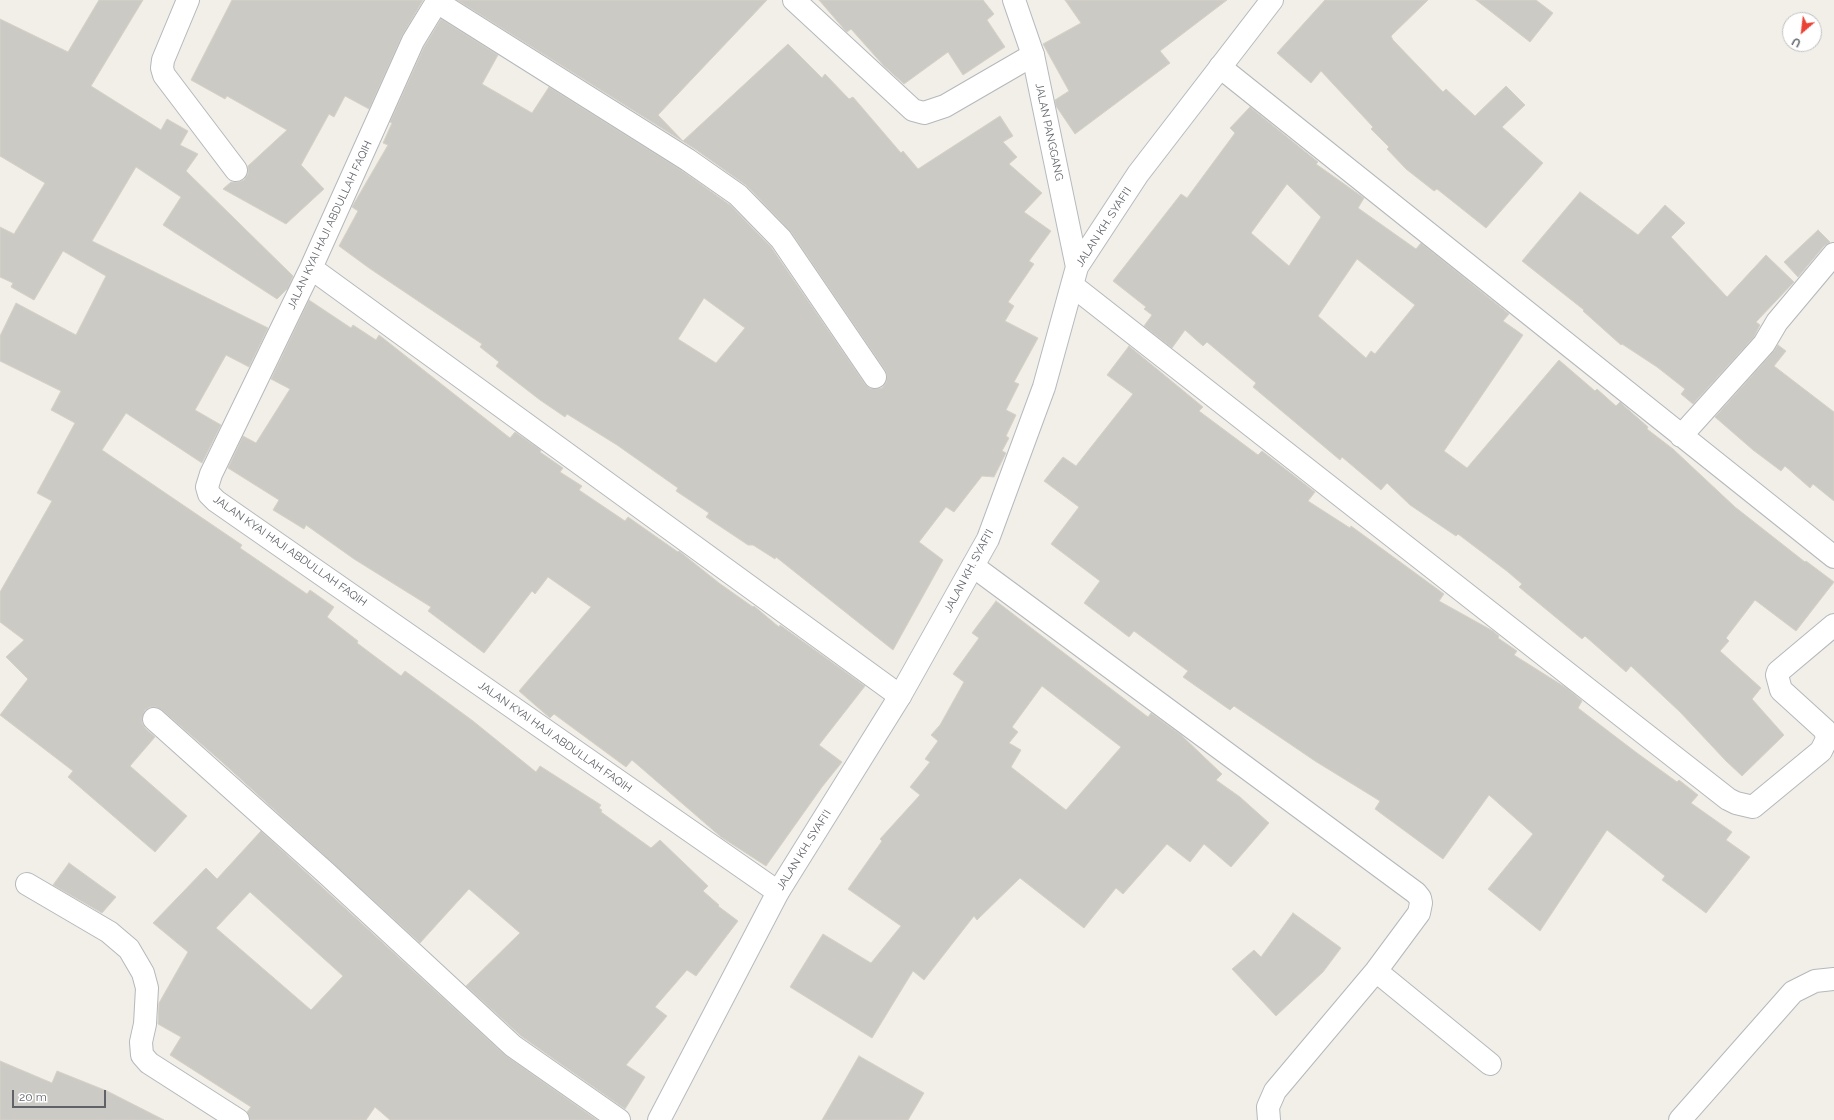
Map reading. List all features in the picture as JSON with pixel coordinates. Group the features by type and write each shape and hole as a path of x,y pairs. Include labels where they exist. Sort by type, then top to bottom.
{"street":[{"path":"188,0 163,60 162,68 164,75 236,170"},
{"path":"794,0 913,110 924,113 945,106 1033,55"},
{"name":"JALAN PANGGANG","path":"1014,0 1033,55 1075,276"},
{"name":"JALAN KH. SYAFI'I","path":"659,1120 778,892 900,696 988,539 1044,387 1075,276 1138,174 1272,0"},
{"path":"437,1 688,160 738,196 781,239 875,377"},
{"name":"JALAN KYAI HAJI ABDULLAH FAQIH","path":"437,1 413,40 311,268 212,474 207,487 209,494 216,501 778,892"},
{"path":"1220,67 1834,557"},
{"path":"1681,436 1764,344 1777,322 1834,254"},
{"path":"311,268 900,696"},
{"path":"1075,276 1728,799 1753,807 1828,756 1825,730 1781,690 1777,675 1778,672 1834,625"},
{"path":"973,566 1416,893 1420,898 1421,903 1419,914 1376,971 1275,1091 1268,1107 1269,1120"},
{"path":"154,719 325,872 513,1046 619,1120"},
{"path":"27,884 109,932 128,949 143,972 147,988 145,1024 141,1042 142,1054 154,1065 238,1120"},
{"path":"1376,971 1490,1064"},
{"path":"1680,1120 1793,992 1815,981 1834,980"}],"building":[{"path":"99,0 143,0 91,86 161,130 167,119 188,131 180,145 198,154 186,171 293,276 288,288 277,299 163,225 181,197 136,167 92,241 268,328 249,367 226,355 195,410 221,425 202,463 126,413 102,450 242,545 240,548 307,594 310,590 334,607 327,617 358,641 357,643 401,676 405,671 473,721 536,772 540,766 601,805 599,808 602,810 601,812 651,848 660,840 708,886 703,891 719,905 718,906 738,921 696,976 687,970 655,1007 667,1016 626,1065 645,1077 625,1109 521,1036 466,986 520,933 469,889 420,943 222,762 162,710 156,707 150,707 145,710 142,717 142,723 145,728 155,737 130,766 187,816 155,852 68,777 73,771 0,715 28,679 6,657 24,640 0,622 0,592 52,501 37,493 75,423 51,410 61,391 0,361 0,336 16,303 76,335 106,276 63,251 34,300 11,287 13,283 0,277 0,227 14,234 45,183 0,156 0,19 68,52"},
{"path":"232,0 423,0 402,36 369,109 345,96 334,117 329,114 301,165 324,189 286,224 223,189 231,182 244,180 248,174 248,166 287,130 227,96 225,99 191,80"},
{"path":"457,0 767,0 658,115 683,141 788,44 822,78 825,74 849,99 853,97 901,153 903,151 918,169 1000,116 1013,136 1003,142 1017,157 1009,164 1042,193 1024,212 1051,231 1029,261 1034,264 1008,302 1014,306 1005,321 1038,338 1014,382 1019,384 1006,410 1016,415 1006,436 1009,438 1002,451 1006,453 994,477 982,476 954,512 946,507 919,542 943,560 893,650 776,557 775,559 753,545 748,545 706,517 709,513 676,491 678,488 617,445 567,414 565,417 540,400 496,366 499,362 480,347 482,344 339,246 358,211 352,207 388,145 383,143 392,123 390,122 424,47 441,19 498,55 482,84 532,113 549,87 681,170 730,205 771,247 865,384 869,388 882,388 886,383 887,376 885,370 791,232 747,186 695,149","holes":["704,298 745,328 716,363 678,339"]},
{"path":"819,0 983,0 994,14 987,20 1005,47 963,75 948,52 904,84 884,66 851,29 847,32"},
{"path":"1065,0 1227,0 1160,51 1170,63 1075,134 1056,106 1055,100 1069,91 1043,44 1081,23"},
{"path":"1325,0 1428,0 1391,36 1393,40 1443,92 1446,89 1475,116 1506,86 1525,105 1502,127 1543,163 1486,228 1437,189 1434,191 1406,169 1387,149 1389,147 1371,129 1373,127 1321,71 1311,83 1277,53"},
{"path":"1476,0 1536,0 1553,13 1530,42"},
{"path":"1250,107 1318,162 1316,164 1364,198 1358,208 1416,249 1421,243 1509,314 1503,321 1523,335 1444,451 1467,468 1559,360 1595,391 1597,389 1616,406 1620,402 1648,427 1647,429 1673,449 1735,507 1805,562 1806,561 1834,582 1796,631 1755,600 1726,638 1729,641 1720,651 1761,688 1752,699 1784,735 1742,776 1680,712 1631,666 1626,672 1585,636 1582,639 1519,587 1522,584 1508,572 1458,534 1456,536 1410,505 1387,483 1381,490 1342,457 1340,460 1253,387 1256,383 1207,342 1203,346 1185,330 1172,348 1144,326 1152,315 1144,309 1146,307 1113,281 1181,194 1187,198 1235,133 1230,128","holes":["1287,184 1321,217 1289,266 1251,233","1357,259 1415,305 1375,354 1371,351 1366,358 1318,316"]},
{"path":"1580,192 1638,235 1665,205 1685,223 1671,237 1727,297 1766,255 1794,282 1756,322 1760,325 1754,337 1693,404 1681,394 1685,389 1657,367 1622,344 1621,345 1583,311 1584,310 1522,261"},
{"path":"1818,230 1830,242 1824,246 1798,277 1784,262"},
{"path":"309,300 351,328 353,325 376,340 379,335 510,438 515,432 541,450 540,452 563,468 560,472 582,486 579,490 625,521 628,517 678,552 679,551 719,583 753,607 754,606 779,627 780,625 865,686 819,745 842,762 822,787 766,866 721,837 632,760 626,767 554,714 550,718 519,691 591,607 548,577 535,594 532,591 484,653 428,611 431,607 354,559 306,525 304,529 273,510 279,500 228,468 243,436 256,443 290,389 271,379"},
{"path":"1778,345 1786,351 1774,366 1834,412 1834,501 1813,484 1810,488 1785,466 1781,471 1753,450 1715,417"},
{"path":"1129,346 1203,407 1199,411 1258,455 1262,451 1315,492 1308,501 1350,528 1351,526 1444,594 1439,601 1493,631 1499,636 1498,638 1517,651 1514,655 1568,689 1582,701 1578,708 1677,782 1679,780 1698,795 1691,803 1732,832 1726,840 1750,857 1706,913 1662,880 1665,876 1607,830 1540,931 1488,889 1533,834 1489,795 1443,859 1375,809 1380,801 1315,761 1234,706 1230,710 1183,677 1188,671 1134,631 1129,637 1084,603 1100,581 1051,544 1079,507 1044,481 1063,457 1076,466 1133,394 1107,375"},
{"path":"996,601 1148,717 1151,713 1181,735 1222,774 1216,780 1240,797 1269,823 1231,867 1204,844 1190,862 1167,844 1123,894 1116,888 1084,928 1020,878 977,920 974,916 924,980 913,971 872,1038 790,987 823,934 871,963 901,926 848,889 882,841 880,839 920,795 910,787 930,762 925,759 938,741 931,735 940,725 964,682 953,674 979,638 972,633","holes":["1042,686 1121,747 1066,810 1011,767 1021,750 1009,743 1018,732 1012,727"]},
{"path":"261,831 505,1055 597,1120 390,1120 375,1107 366,1120 250,1120 247,1112 251,1107 170,1055 181,1037 158,1024 159,1003 188,952 153,923 206,868 217,879","holes":["250,892 343,976 311,1010 216,928"]},
{"path":"69,863 116,897 102,913 53,885"},
{"path":"1293,913 1341,948 1323,972 1276,1016 1232,969 1254,950 1261,957"},
{"path":"859,1056 924,1093 908,1120 822,1120"},
{"path":"0,1061 52,1083 57,1071 107,1091 164,1120 0,1120"}]}
